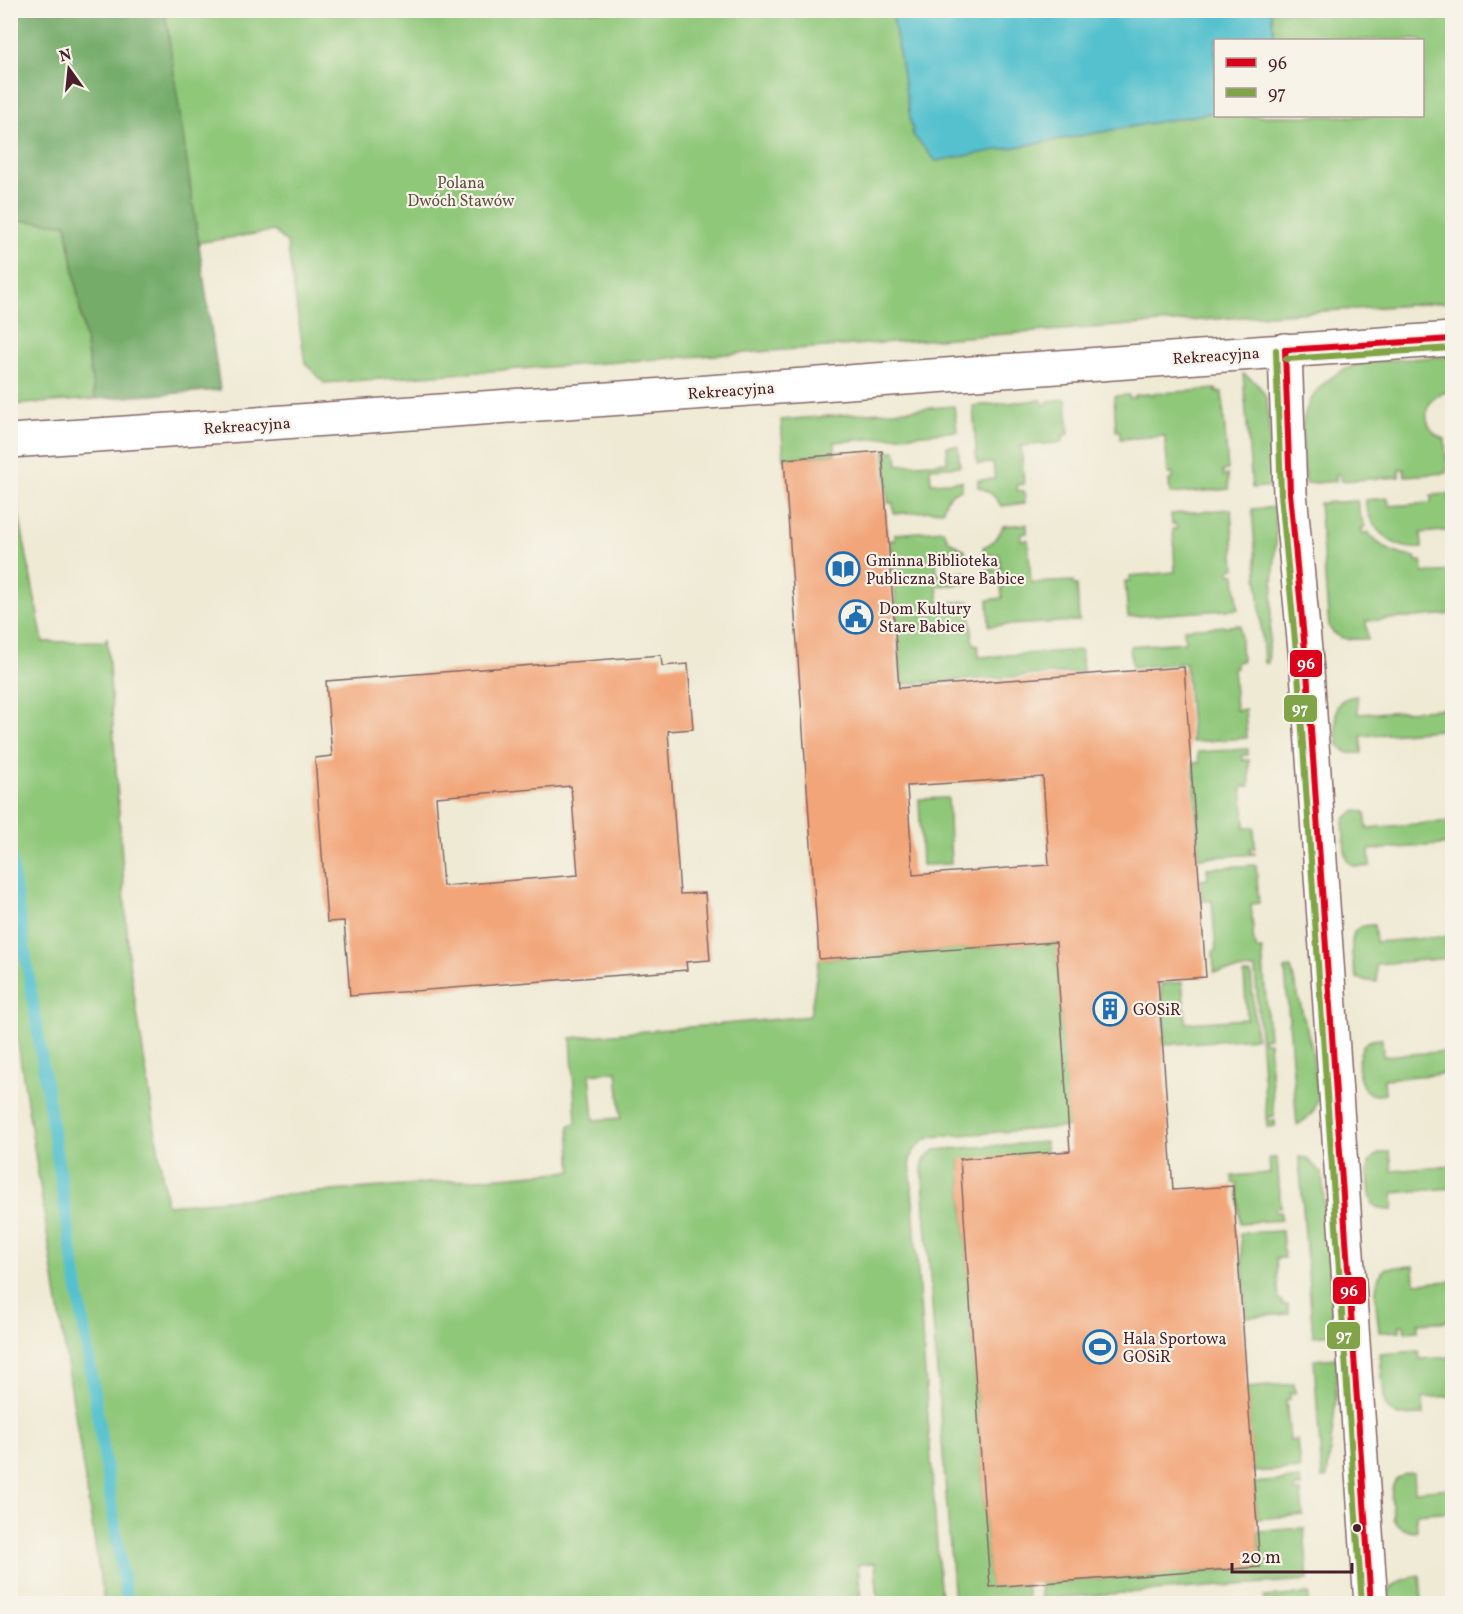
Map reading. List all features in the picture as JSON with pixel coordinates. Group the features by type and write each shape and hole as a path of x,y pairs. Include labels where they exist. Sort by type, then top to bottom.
{"street":[{"name":"Rekreacyjna","path":"10,441 1452,339"},
{"path":"1285,350 1290,494 1307,671 1371,1604"}],"green space":[{"path":"10,11 165,11 220,390 95,399 66,224 11,220"},
{"name":"Polana Dwóch Stawów","path":"165,11 1452,11 1452,302 324,383 305,363 287,243 274,231 197,243"},
{"path":"10,220 66,223 95,399 11,405"},
{"path":"1452,356 1452,392 1434,398 1427,412 1427,421 1431,428 1445,439 1447,473 1405,476 1404,469 1399,469 1399,477 1341,481 1340,474 1336,475 1336,481 1305,484 1303,423 1311,400 1325,383 1344,370 1366,362"},
{"path":"1243,374 1258,385 1267,400 1274,486 1252,488"},
{"path":"1216,389 1216,392 1222,392 1228,470 1223,471 1223,476 1228,475 1229,489 1170,494 1169,480 1173,479 1173,474 1168,474 1165,436 1120,439 1120,431 1116,431 1114,396 1129,395 1129,398 1135,395"},
{"path":"1066,399 1069,434 1063,435 1063,442 1021,446 1024,484 1017,485 1017,490 1024,491 1025,503 1001,506 992,494 978,487 978,480 995,479 993,463 977,464 973,406 1042,400 1043,404 1048,404 1048,401"},
{"path":"954,406 957,431 835,442 835,454 784,459 781,420"},
{"path":"947,446 958,446 960,466 930,468 931,483 962,481 962,489 949,496 943,510 894,514 893,503 888,503 885,451 896,451 898,465 947,462"},
{"path":"10,463 12,463 16,499 43,642 106,641 107,637 129,962 167,1205 572,1171 569,1126 576,1122 571,1038 810,1016 819,959 1056,942 1069,1127 931,1137 918,1146 910,1160 941,1603 878,1603 875,1563 858,1564 861,1603 104,1603 11,998","holes":["617,1071 621,1118 594,1120 590,1074"]},
{"path":"1449,494 1452,530 1421,533 1422,548 1401,546 1384,536 1371,520 1365,500 1388,498 1389,506 1431,503 1431,495"},
{"path":"1357,501 1365,526 1361,530 1364,534 1368,532 1388,550 1415,557 1416,561 1422,561 1423,573 1452,571 1452,614 1366,621 1368,639 1346,639 1333,632 1329,627 1319,503"},
{"path":"1275,507 1276,540 1268,663 1264,663 1252,509"},
{"path":"1231,509 1235,568 1230,569 1230,573 1235,574 1238,609 1128,617 1125,581 1130,581 1130,576 1175,572 1173,529 1177,528 1176,524 1172,524 1171,514"},
{"path":"1027,524 1027,533 1021,534 1021,540 1028,540 1031,583 1073,581 1073,585 1077,585 1079,621 989,626 988,600 1002,598 1001,583 985,584 985,570 1001,569 999,554 984,555 983,547 996,539 1003,526"},
{"path":"943,530 949,541 965,550 966,556 936,558 937,574 966,572 967,584 937,586 939,603 970,601 972,639 974,644 978,645 979,657 1081,650 1083,672 902,684 891,540 895,540 895,534"},
{"path":"1240,625 1242,661 1236,662 1236,668 1233,668 1236,710 1245,710 1247,738 1192,742 1186,663 1132,667 1130,646 1185,642 1184,629"},
{"path":"1357,696 1358,714 1452,708 1452,729 1361,736 1362,753 1348,753 1337,743 1337,709 1341,701"},
{"path":"1248,749 1248,755 1242,755 1243,760 1249,760 1250,786 1242,787 1245,827 1254,827 1255,848 1250,848 1250,853 1255,854 1199,858 1193,763 1199,763 1198,752"},
{"path":"948,798 951,864 922,865 919,799"},
{"path":"1357,811 1365,812 1367,828 1452,821 1452,844 1369,850 1370,866 1355,866 1346,857 1343,826 1347,816"},
{"path":"1256,865 1259,903 1251,904 1254,945 1256,949 1262,949 1269,1037 1263,1038 1264,1042 1269,1042 1274,1116 1268,1117 1268,1121 1275,1121 1275,1126 1267,1127 1255,969 1214,972 1213,951 1216,951 1212,901 1202,901 1201,880 1208,879 1207,868"},
{"path":"1374,925 1376,942 1452,936 1452,958 1376,964 1377,982 1357,978 1352,939 1360,927"},
{"path":"1291,968 1312,1049 1318,1097 1316,1107 1311,1114 1297,1125 1285,969"},
{"path":"1244,974 1251,974 1256,1038 1162,1045 1162,1037 1165,1036 1161,984 1182,982 1186,1023 1247,1019"},
{"path":"1382,1039 1383,1056 1452,1051 1452,1073 1384,1079 1385,1094 1371,1094 1366,1091 1360,1078 1358,1070 1360,1053 1367,1042"},
{"path":"1046,1142 1046,1153 960,1160 990,1586 1026,1584 1028,1600 954,1603 922,1168 924,1160 935,1150"},
{"path":"1390,1152 1392,1171 1452,1166 1452,1188 1393,1193 1393,1210 1376,1207 1370,1196 1369,1163 1375,1156"},
{"path":"1299,1157 1306,1158 1322,1173 1334,1334 1313,1336"},
{"path":"1269,1158 1277,1158 1281,1207 1275,1208 1275,1212 1281,1212 1281,1220 1240,1223 1237,1183 1233,1183 1232,1176 1270,1173"},
{"path":"1282,1231 1284,1258 1276,1258 1279,1300 1282,1300 1282,1305 1288,1305 1289,1314 1247,1317 1240,1233"},
{"path":"1414,1266 1415,1283 1452,1281 1452,1321 1418,1323 1418,1331 1405,1332 1404,1325 1400,1325 1400,1331 1379,1332 1376,1289 1381,1274 1386,1268"},
{"path":"1419,1351 1420,1359 1452,1357 1452,1396 1423,1398 1424,1415 1398,1416 1385,1404 1380,1354"},
{"path":"1337,1358 1336,1399 1327,1478 1322,1478 1314,1360"},
{"path":"1294,1384 1295,1393 1290,1393 1290,1399 1286,1400 1290,1441 1297,1440 1300,1469 1253,1472 1247,1388"},
{"path":"1414,1473 1415,1491 1452,1488 1452,1511 1416,1514 1417,1531 1399,1527 1393,1518 1391,1497 1393,1485 1401,1476"},
{"path":"1300,1479 1301,1487 1295,1487 1295,1492 1301,1492 1303,1515 1257,1519 1254,1483"},
{"path":"1304,1528 1308,1580 1041,1599 1040,1583 1260,1567 1258,1531"},
{"path":"1420,1576 1422,1603 1386,1603 1389,1591 1397,1583"},
{"path":"1309,1594 1309,1603 1264,1603 1264,1597"}],"water":[{"path":"892,11 1271,11 1275,39 1214,39 1214,112 936,161 913,135"}],"building":[{"name":"GOSiR","path":"882,451 899,688 1184,667 1206,977 1158,980 1173,1190 1233,1186 1260,1567 990,1587 960,1159 1070,1151 1056,942 819,959 784,459","holes":["1043,777 1049,865 913,875 907,786"]},
{"path":"661,655 662,666 688,664 693,729 668,731 680,894 705,893 710,960 686,962 687,970 350,996 344,921 327,922 315,758 332,756 326,681","holes":["571,786 578,875 443,886 436,797"]}],"waterway":[{"path":"10,855 127,1604"}],"transit line":[{"name":"96","path":"1285,350 1452,339"},
{"name":"97","path":"1286,359 1452,348"},
{"name":"97","path":"1276,350 1281,494 1298,672 1362,1604"},
{"name":"96","path":"1285,350 1290,493 1307,671 1371,1604"}],"place":[{"name":"Gminna Biblioteka Publiczna Stare Babice","path":"843,569"},
{"name":"Dom Kultury Stare Babice","path":"856,617"},
{"name":"GOSiR","path":"1110,1009"},
{"name":"Hala Sportowa GOSiR","path":"1100,1347"}]}
